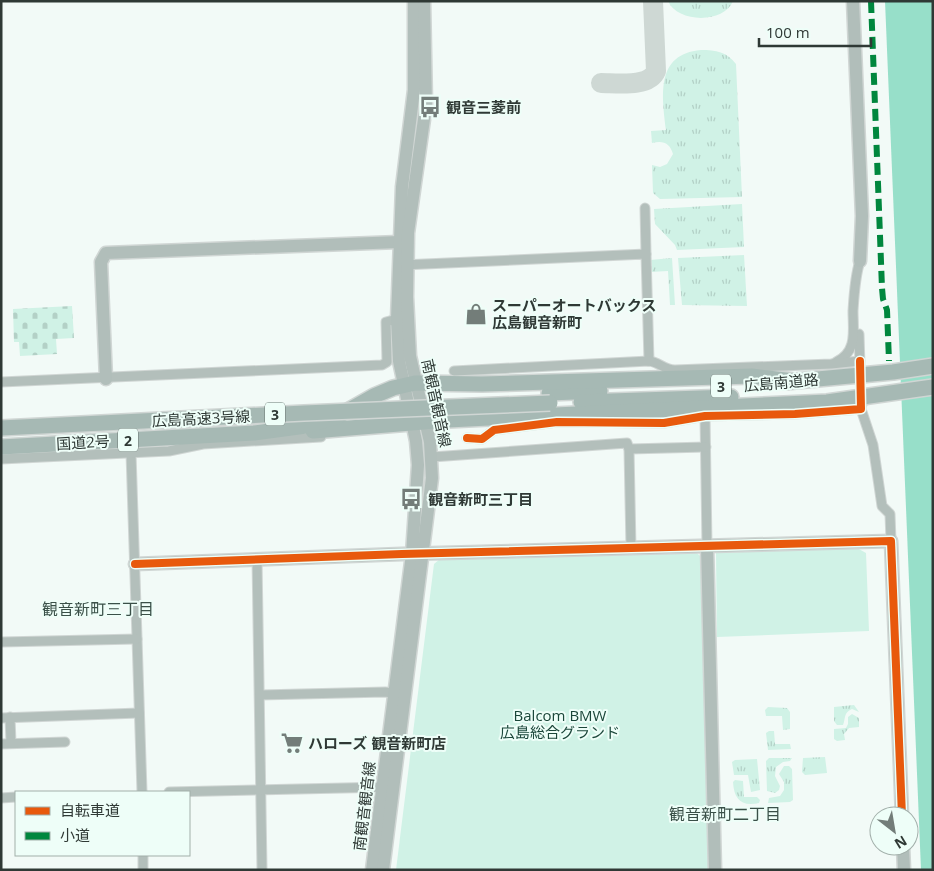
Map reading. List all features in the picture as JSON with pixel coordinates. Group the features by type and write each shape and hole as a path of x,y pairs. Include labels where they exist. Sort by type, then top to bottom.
{"highway":[{"name":"3","path":"894,384 933,366"},
{"path":"484,379 752,376 794,381"},
{"name":"2","path":"410,384 484,379"},
{"name":"広島南道路","path":"549,398 794,381 933,387"},
{"name":"3","path":"894,384 933,381"},
{"name":"国道2号","path":"1,447 254,433 306,426 337,417 374,396 410,384"},
{"path":"629,411 827,402 894,384"},
{"name":"広島南道路","path":"549,398 794,394 894,384"},
{"name":"広島高速3号線","path":"1,426 143,412 267,404 549,398"},
{"name":"2","path":"418,422 629,411"},
{"name":"国道2号","path":"254,433 268,434 418,422"}],"street":[{"name":"南観音観音線","path":"372,870 388,787 417,554 432,478 432,457 418,422 410,384 403,265 399,242 402,187 414,90 414,1"},
{"name":"南観音観音線","path":"410,384 399,361 397,319 426,105 424,1"},
{"path":"454,371 484,379 649,361 664,368 675,370 860,363 862,216 853,1"},
{"path":"645,208 651,353 649,361"},
{"path":"106,379 101,262 106,254 399,242"},
{"path":"403,265 646,254"},
{"path":"831,364 845,356 854,339 854,305 860,261"},
{"path":"1,382 106,379 211,372 382,365 387,362 386,322 397,319"},
{"path":"467,438 482,438 494,430 557,422 671,423 704,416 795,414 862,406 873,445 882,506 890,514 902,806"},
{"path":"618,423 623,415 629,411"},
{"path":"704,416 715,870"},
{"name":"南観音観音線","path":"417,554 418,465 416,442 418,422"},
{"path":"1,459 169,451 203,444 348,436 354,434 357,428"},
{"path":"432,457 627,443 629,449 632,548"},
{"path":"629,449 706,447"},
{"path":"131,453 142,791"},
{"path":"135,564 891,541"},
{"path":"257,559 262,870"},
{"path":"1,642 137,639"},
{"path":"260,695 400,694"},
{"path":"11,743 6,718 139,713"},
{"path":"1,744 65,742"},
{"name":"南観音観音線","path":"383,870 388,787"},
{"path":"190,791 388,787"},
{"path":"1,798 15,797"},
{"path":"143,856 143,870"},
{"path":"903,856 904,870"}],"green space":[{"path":"668,1 733,1 728,9 720,14 700,18 681,14"},
{"path":"701,50 721,52 736,64 742,197 660,199 653,193 652,165 660,167 667,164 673,154 666,143 652,143 651,131 666,130 663,104 665,79 669,68 676,59 686,53"},
{"path":"742,204 744,247 677,250 675,245 655,224 654,209"},
{"path":"744,255 747,306 682,305 678,258"},
{"path":"672,258 675,305 670,305 668,271 650,272 650,260"},
{"path":"72,306 74,338 56,339 57,354 20,356 19,342 14,342 13,309"},
{"path":"857,548 866,553 869,631 717,637 716,553"},
{"name":"Balcom BMW 広島総合グランド","path":"696,552 701,557 710,870 396,870 434,564 440,559"},
{"path":"854,705 859,712 852,709 846,714 843,725 837,725 834,721 834,707"},
{"path":"768,707 787,708 790,712 790,729 783,730 782,716 766,716 765,710"},
{"path":"852,714 859,718 859,727 849,728 844,734 845,740 837,741 834,739 834,729 846,728 848,717"},
{"path":"774,731 775,744 790,744 791,749 768,750 766,733"},
{"path":"825,757 827,773 805,775 802,772 803,758"},
{"path":"769,758 792,758 790,761 783,762 776,767 775,776 780,786 779,790 775,793 767,791 766,761"},
{"path":"757,759 760,790 751,792 748,775 734,775 732,762 735,760"},
{"path":"784,766 789,766 792,769 793,800 790,802 768,803 769,798 780,796 784,790 784,782 779,774"},
{"path":"735,780 743,781 744,797 757,797 760,800 759,803 743,803 735,793 733,782"}],"shaded area":[{"path":"885,1 933,1 933,870 921,870"}],"taxiway":[{"path":"601,83 623,84 639,82 647,80 656,71 653,1"}],"tunnel":[{"path":"860,371 862,401"}],"marked path":[{"path":"871,1 882,288 887,310 889,361"}],"cycle path":[{"path":"467,438 482,439 494,430 557,422 664,423 705,416 795,414 861,409 860,361"},
{"path":"135,564 402,554 891,541 902,806"}],"place":[{"name":"観音三菱前","path":"430,107"},
{"name":"スーパーオートバックス 広島観音新町","path":"476,314"},
{"name":"観音新町三丁目","path":"411,499"},
{"name":"ハローズ 観音新町店","path":"292,743"}],"district":[{"name":"観音新町三丁目","path":"98,609"},
{"name":"観音新町二丁目","path":"725,814"}]}
